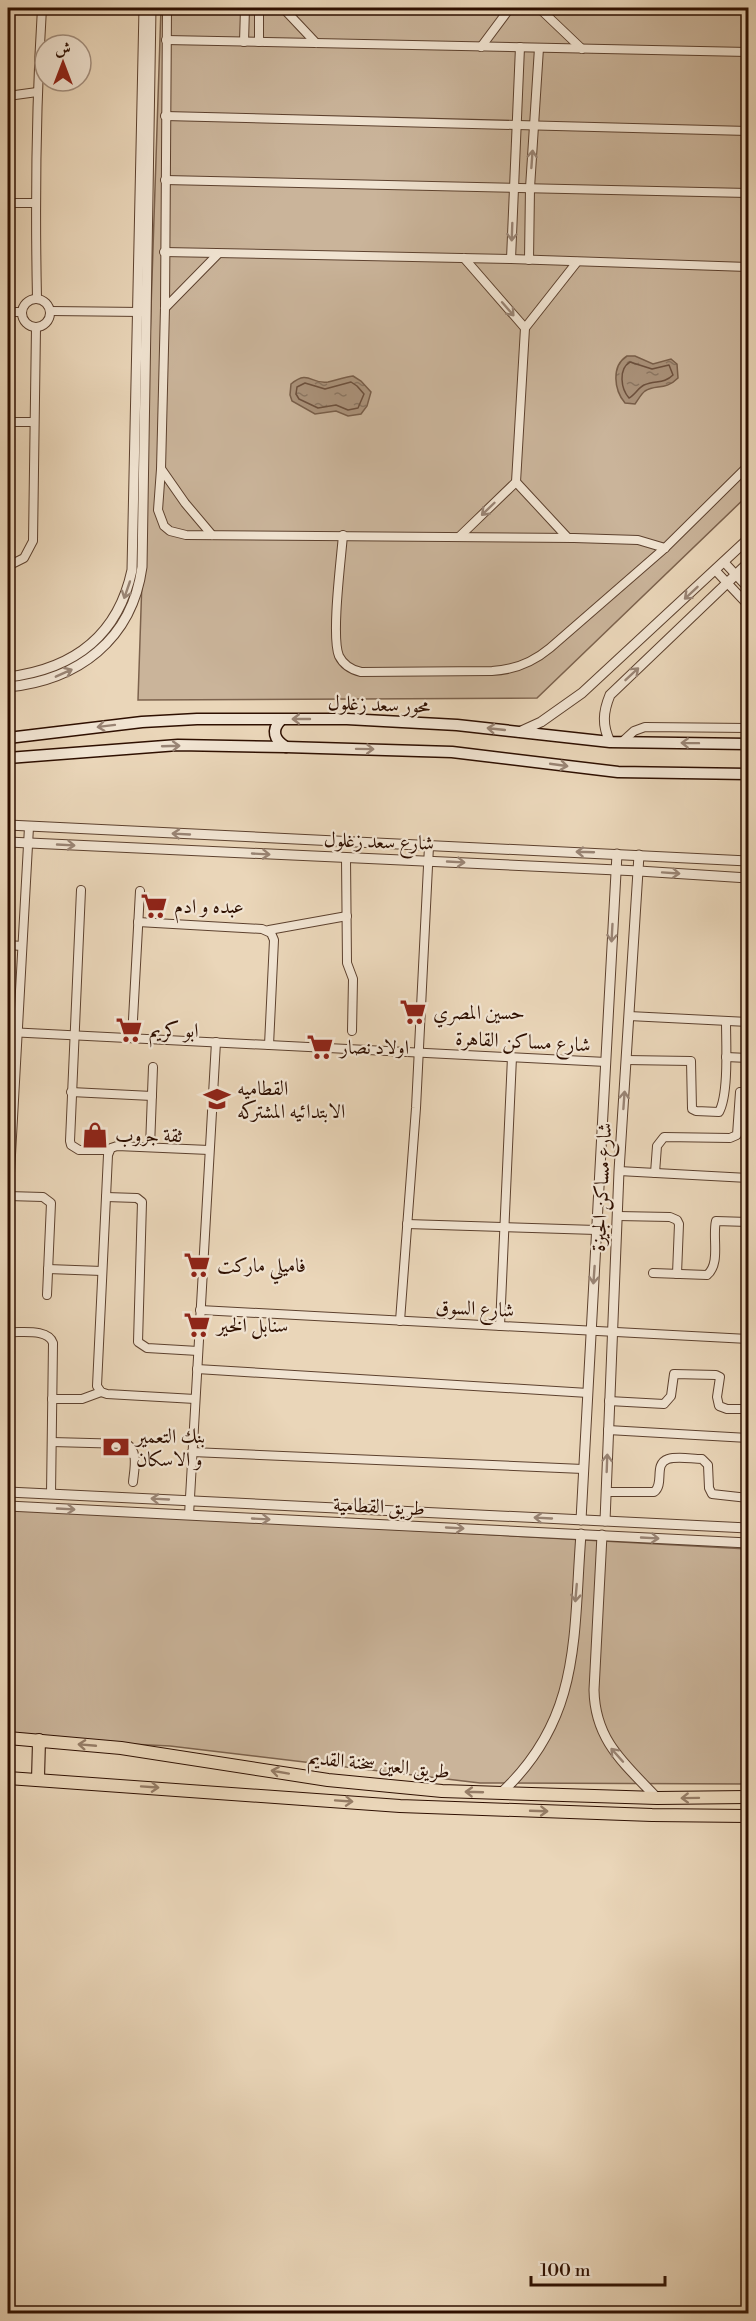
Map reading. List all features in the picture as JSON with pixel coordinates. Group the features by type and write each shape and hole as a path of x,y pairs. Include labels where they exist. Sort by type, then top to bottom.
{"main road":[{"name":"محور سعد زغلول","path":"8,738 142,722 197,719 391,721 610,742 748,744"},
{"path":"281,720 275,726 275,735 286,747"},
{"path":"8,758 113,748 286,747 452,752 618,772 748,774"},
{"name":"طريق العين سخنة القديم","path":"8,1738 167,1754 363,1784 501,1793 657,1798 748,1797"},
{"path":"38,1780 39,1740"},
{"name":"طريق العين سخنة القديم","path":"8,1778 400,1806 748,1816"}],"street":[{"path":"41,33 42,8"},
{"path":"8,687 49,679 84,662 112,639 127,616 136,594 142,567 144,8"},
{"path":"8,677 45,670 79,653 106,628 126,594 134,557 151,8"},
{"path":"167,8 165,308 159,510 164,526 178,534 212,535 631,539 665,548"},
{"path":"244,42 245,8"},
{"path":"259,8 259,42"},
{"path":"283,8 316,43"},
{"path":"481,47 510,8"},
{"path":"539,8 582,49"},
{"path":"166,40 748,52"},
{"path":"511,259 520,47"},
{"path":"529,260 530,188 539,48"},
{"path":"8,96 33,93"},
{"path":"37,93 35,202 37,299"},
{"path":"165,116 748,131"},
{"path":"165,180 748,193"},
{"path":"8,203 35,202"},
{"path":"164,252 511,259 748,267"},
{"path":"165,308 218,254"},
{"path":"464,258 525,328"},
{"path":"460,536 516,482 525,328 577,262"},
{"path":"37,299 45,302 50,311 47,322 36,327 25,321 22,312 25,304 37,299"},
{"path":"50,311 143,312"},
{"path":"8,312 22,312"},
{"path":"8,566 24,558 33,541 36,327"},
{"path":"8,422 33,422"},
{"path":"343,535 338,600 338,650 343,663 361,672 492,671 523,665 542,655 665,548 748,466"},
{"path":"161,469 184,503 212,535"},
{"path":"516,482 567,537"},
{"path":"519,732 563,708 593,683 748,539"},
{"path":"724,562 748,588"},
{"path":"610,742 604,728 603,717 610,695 748,563"},
{"path":"715,570 748,605"},
{"path":"593,683 610,695"},
{"path":"622,742 634,731 645,727 748,728"},
{"name":"شارع سعد زغلول","path":"8,825 748,861"},
{"path":"8,1209 29,827"},
{"name":"شارع سعد زغلول","path":"8,842 748,878"},
{"path":"400,1320 416,1108 429,846"},
{"name":"شارع مساكن الجيزة","path":"581,1520 617,854"},
{"name":"شارع مساكن الجيزة","path":"605,1521 620,1171 639,855"},
{"path":"346,858 347,963 353,979 352,1031"},
{"path":"81,890 71,1092 71,1145 79,1150 109,1150 117,1146 209,1150"},
{"path":"132,1038 140,891"},
{"path":"138,922 269,930 346,916"},
{"path":"269,930 274,939 269,1045"},
{"path":"8,945 22,946"},
{"path":"629,1016 748,1022"},
{"path":"626,1060 691,1061 692,1108 696,1111 718,1113 722,1107 726,1021"},
{"name":"شارع مساكن القاهرة","path":"8,1032 606,1062"},
{"path":"189,1515 216,1042"},
{"path":"500,1326 512,1057"},
{"path":"726,1057 748,1058"},
{"path":"150,1147 153,1067"},
{"path":"71,1092 152,1096"},
{"path":"655,1173 657,1146 664,1137 730,1138 737,1135 740,1092"},
{"path":"101,1392 96,1382 109,1150"},
{"path":"620,1171 748,1178"},
{"path":"8,1196 43,1197 50,1201 47,1296"},
{"path":"106,1197 137,1198 142,1202 138,1342 147,1348 198,1351"},
{"path":"618,1216 670,1217 677,1220 679,1224 677,1274"},
{"path":"653,1273 701,1275 711,1272 714,1263 716,1221 748,1222"},
{"path":"407,1224 597,1230"},
{"path":"48,1269 102,1271"},
{"name":"شارع السوق","path":"200,1310 748,1339"},
{"path":"8,1332 45,1334 52,1339 51,1494"},
{"path":"197,1369 588,1393"},
{"path":"609,1401 664,1404 671,1396 674,1374 716,1375 720,1379 717,1397 719,1406 727,1409 748,1409"},
{"path":"52,1400 82,1399 101,1392 195,1399"},
{"path":"608,1430 748,1438"},
{"path":"52,1442 127,1444 131,1446 134,1454 133,1482"},
{"path":"192,1452 583,1469"},
{"path":"606,1492 654,1492 659,1487 660,1467 665,1461 702,1459 708,1465 709,1488 712,1494 748,1498"},
{"name":"طريق القطامية","path":"8,1492 748,1528"},
{"name":"طريق القطامية","path":"8,1506 748,1543"},
{"path":"501,1793 528,1765 543,1743 564,1695 570,1670 581,1534"},
{"path":"602,1535 594,1690 596,1712 611,1748 657,1798"}],"shaded area":[{"path":"161,8 748,8 748,495 537,698 138,700"},
{"path":"8,1508 748,1549 748,1784 480,1783 170,1746 8,1738"}],"water":[{"path":"627,356 635,356 653,364 671,359 677,364 678,378 669,385 645,391 635,404 625,403 618,392 616,372 622,360"},
{"path":"353,376 371,392 367,406 361,414 348,416 336,411 315,414 292,401 291,384 297,380 306,378 328,382"}],"place":[{"name":"عبده و ادم","path":"154,906"},
{"name":"حسين المصري","path":"413,1012"},
{"name":"ابو كريم","path":"129,1030"},
{"name":"اولاد نصار","path":"320,1047"},
{"name":"القطاميه الابتدائيه المشتركه","path":"217,1099"},
{"name":"ثقة جروب","path":"95,1135"},
{"name":"فاميلي ماركت","path":"197,1265"},
{"name":"سنابل الخير","path":"197,1325"},
{"name":"بنك التعمير و الاسكان","path":"116,1447"}]}
